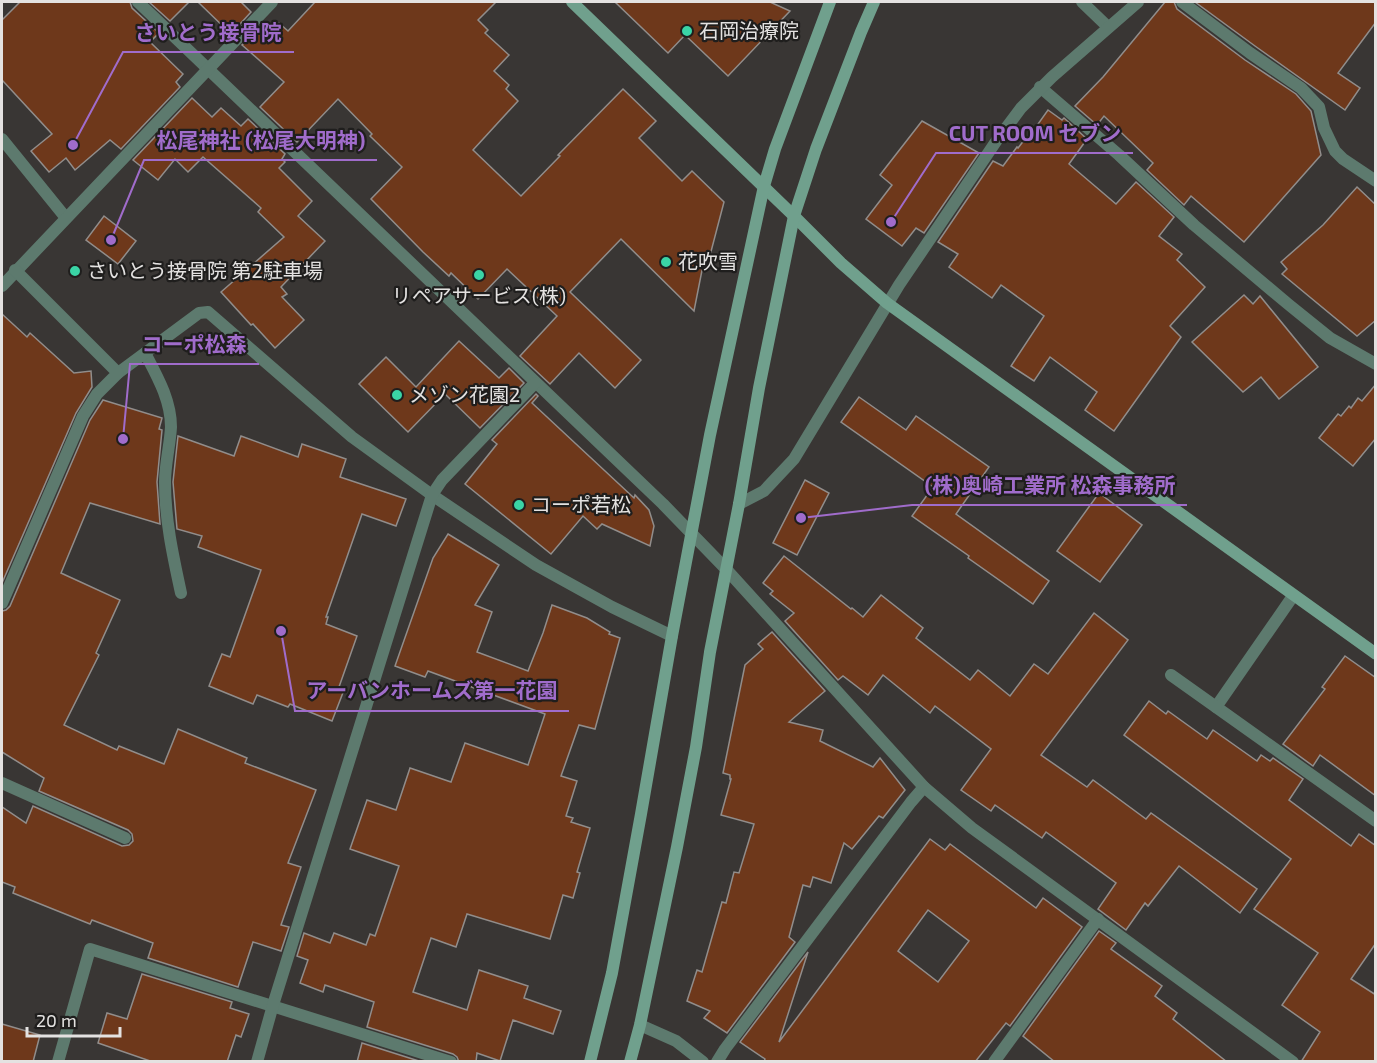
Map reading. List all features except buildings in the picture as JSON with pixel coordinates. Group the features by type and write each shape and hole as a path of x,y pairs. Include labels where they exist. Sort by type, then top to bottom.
{"street":[{"path":"138,2 653,494 726,569 924,787 972,828 1293,1062"},
{"path":"2,286 272,2"},
{"path":"572,2 764,186 841,264 887,303 1376,654"},
{"path":"590,1062 612,973 691,533 764,186 775,149 830,2"},
{"path":"630,1062 640,1025 677,847 696,747 710,652 759,388 794,216 816,149 874,2"},
{"path":"1082,2 1108,27"},
{"path":"739,504 764,491 794,459 887,303 1021,108 1040,87 1138,2"},
{"path":"1182,2 1301,88 1319,107 1324,128 1335,151 1376,181"},
{"path":"1040,87 1119,155 1194,225 1288,304 1330,338 1376,364"},
{"path":"2,139 66,218"},
{"path":"15,270 117,373"},
{"path":"2,603 83,416 97,394 117,373 199,313 208,312 352,437 432,495 536,565 612,607 672,636"},
{"path":"145,353 165,393 169,407 171,425 165,481 167,513 171,548 181,593"},
{"path":"257,1062 432,495 442,480 536,383"},
{"path":"1216,707 1293,596"},
{"path":"1171,675 1376,821"},
{"path":"2,783 125,838"},
{"path":"717,1062 924,787"},
{"path":"994,1062 1098,920"},
{"path":"58,1062 90,949 451,1062"},
{"path":"640,1025 676,1041 703,1062"}],"place":[{"name":"石岡治療院","path":"687,31"},
{"name":"さいとう接骨院","path":"73,145"},
{"name":"CUT ROOM セブン","path":"891,222"},
{"name":"松尾神社 (松尾大明神)","path":"111,240"},
{"name":"花吹雪","path":"666,262"},
{"name":"さいとう接骨院 第2駐車場","path":"75,271"},
{"name":"リペアサービス(株)","path":"479,275"},
{"name":"メゾン花園2","path":"397,395"},
{"name":"コーポ松森","path":"123,439"},
{"name":"コーポ若松","path":"519,505"},
{"name":"(株)奥崎工業所 松森事務所","path":"801,518"},
{"name":"アーバンホームズ第一花園","path":"281,631"}]}
